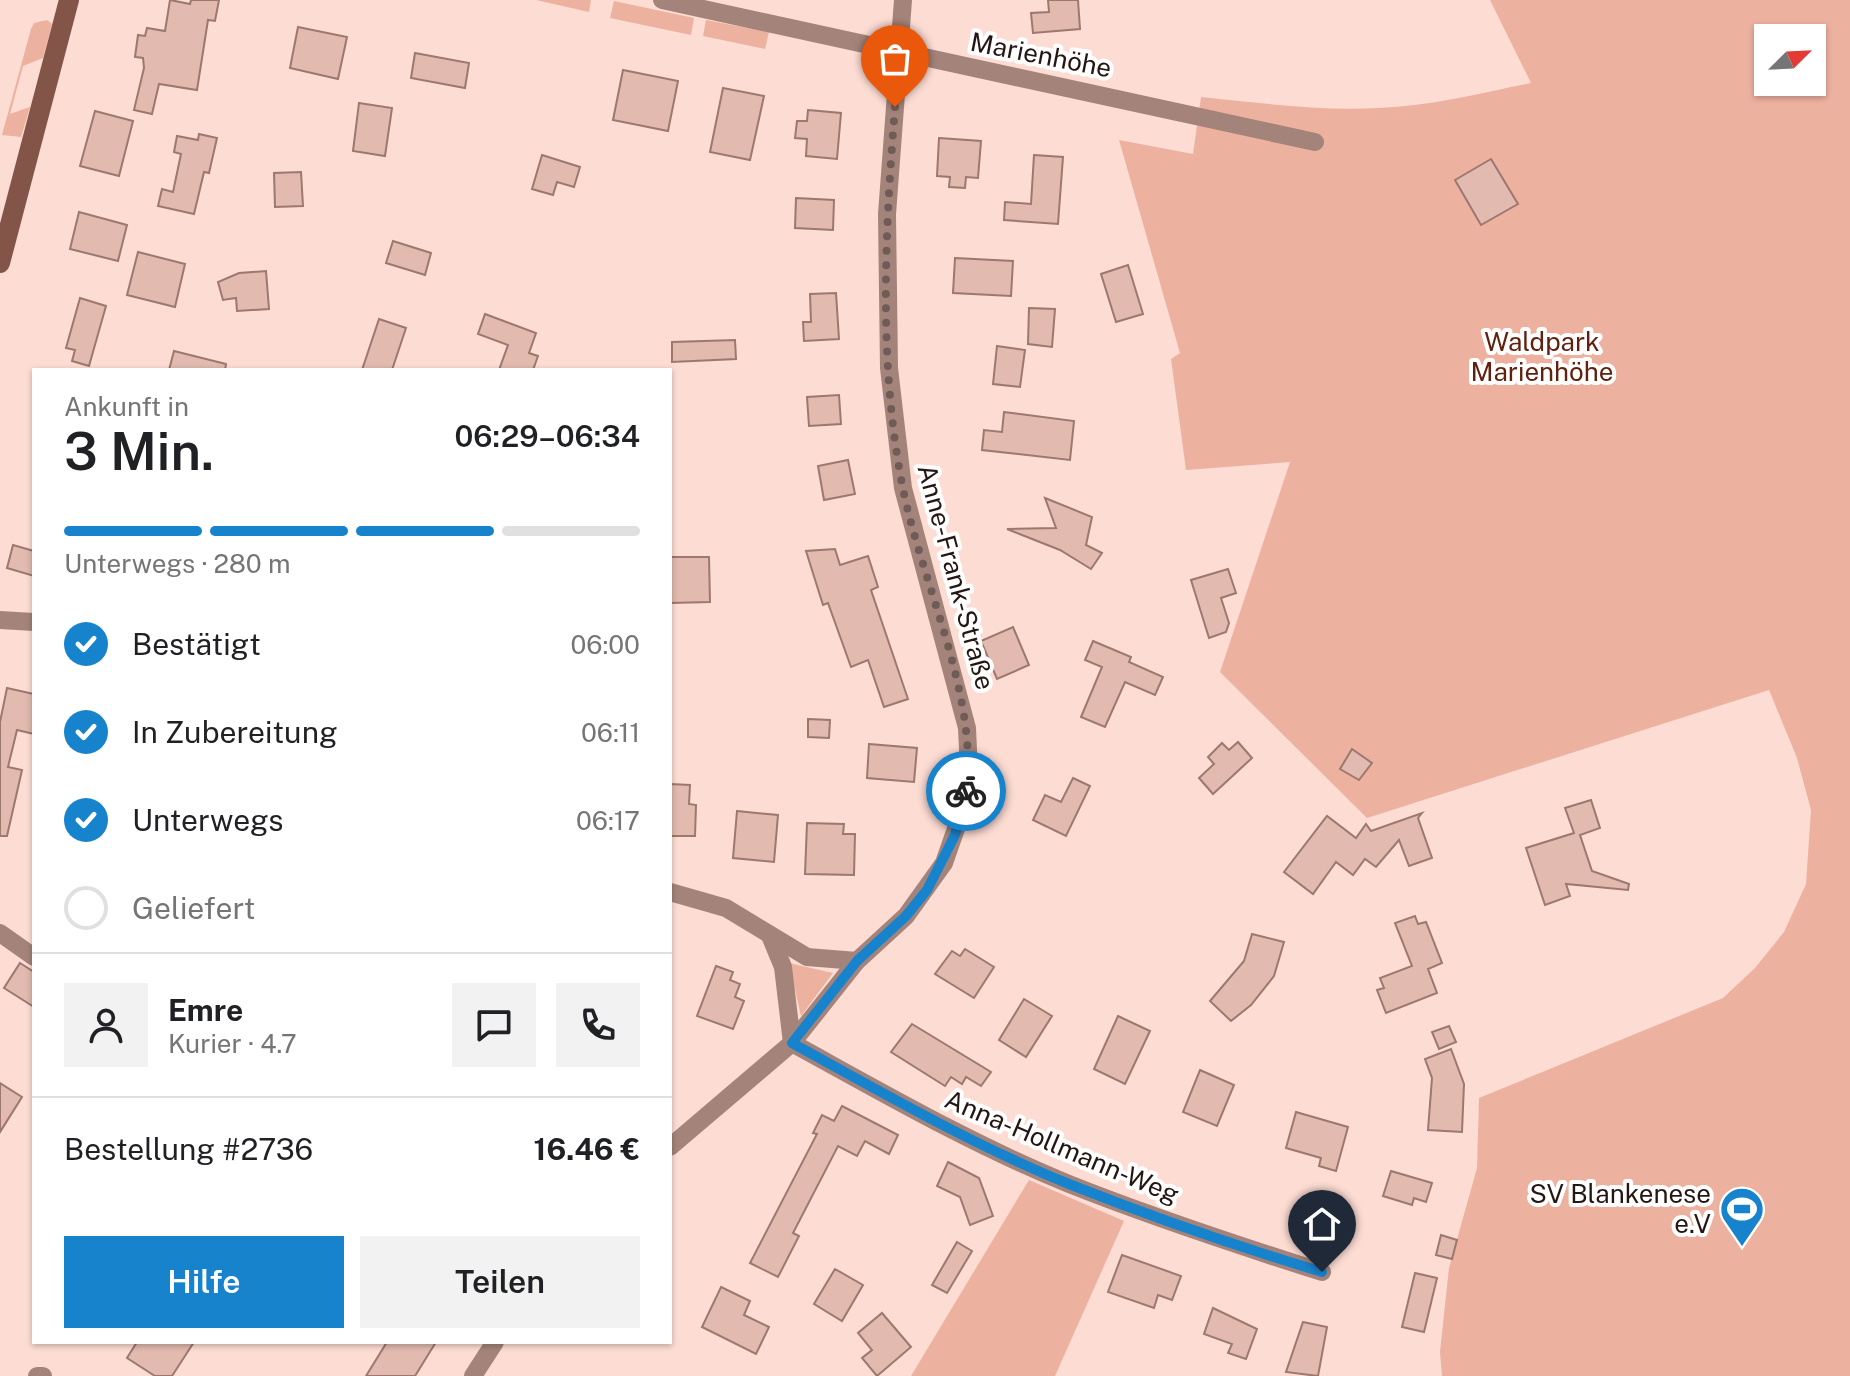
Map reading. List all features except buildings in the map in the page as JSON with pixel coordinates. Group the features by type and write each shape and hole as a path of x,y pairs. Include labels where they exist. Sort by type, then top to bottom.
{"main road":[{"path":"0,263 69,0"}],"street":[{"name":"Marienhöhe","path":"662,0 900,53 1097,92 1315,142"},
{"name":"Anne-Frank-Straße","path":"672,1145 792,1043 857,961 906,916 944,863 965,803 969,742 960,694 916,547 896,443 886,276 887,214 903,0"},
{"path":"0,620 32,622"},
{"path":"672,893 726,908 807,957 857,961"},
{"path":"0,933 32,956"},
{"path":"771,938 783,967 792,1043"},
{"name":"Anna-Hollmann-Weg","path":"792,1043 926,1116 1067,1183 1201,1234 1322,1272"},
{"path":"473,1376 494,1344"}],"green space":[{"path":"536,0 591,0 589,12"},
{"name":"Waldpark Marienhöhe","path":"1490,0 1850,0 1850,1376 1442,1376 1440,1352 1449,1268 1477,1168 1479,1098 1723,998 1755,968 1784,932 1806,884 1811,810 1797,758 1769,690 1367,818 1220,672 1290,462 1186,470 1171,359 1180,353 1119,140 1193,154 1201,97 1357,109 1437,102 1531,83"},
{"path":"614,1 694,18 691,35 610,18"},
{"path":"47,20 52,24 43,58 23,66 10,114 30,107 21,137 2,135 31,29 34,23"},
{"path":"706,20 769,32 765,49 703,36"},
{"path":"789,963 833,973 801,1016"},
{"path":"1029,1180 1124,1221 1055,1376 911,1376"}],"way so far":[{"path":"895,107 887,214 886,304 896,443 916,547 960,694 967,728 969,771 966,791"}],"place":[{"name":"SV Blankenese e.V","path":"1742,1248"}],"route":[{"path":"966,791 965,803 944,863 927,890 906,916 857,961 792,1043 926,1116 1067,1183 1201,1234 1322,1272"}]}
